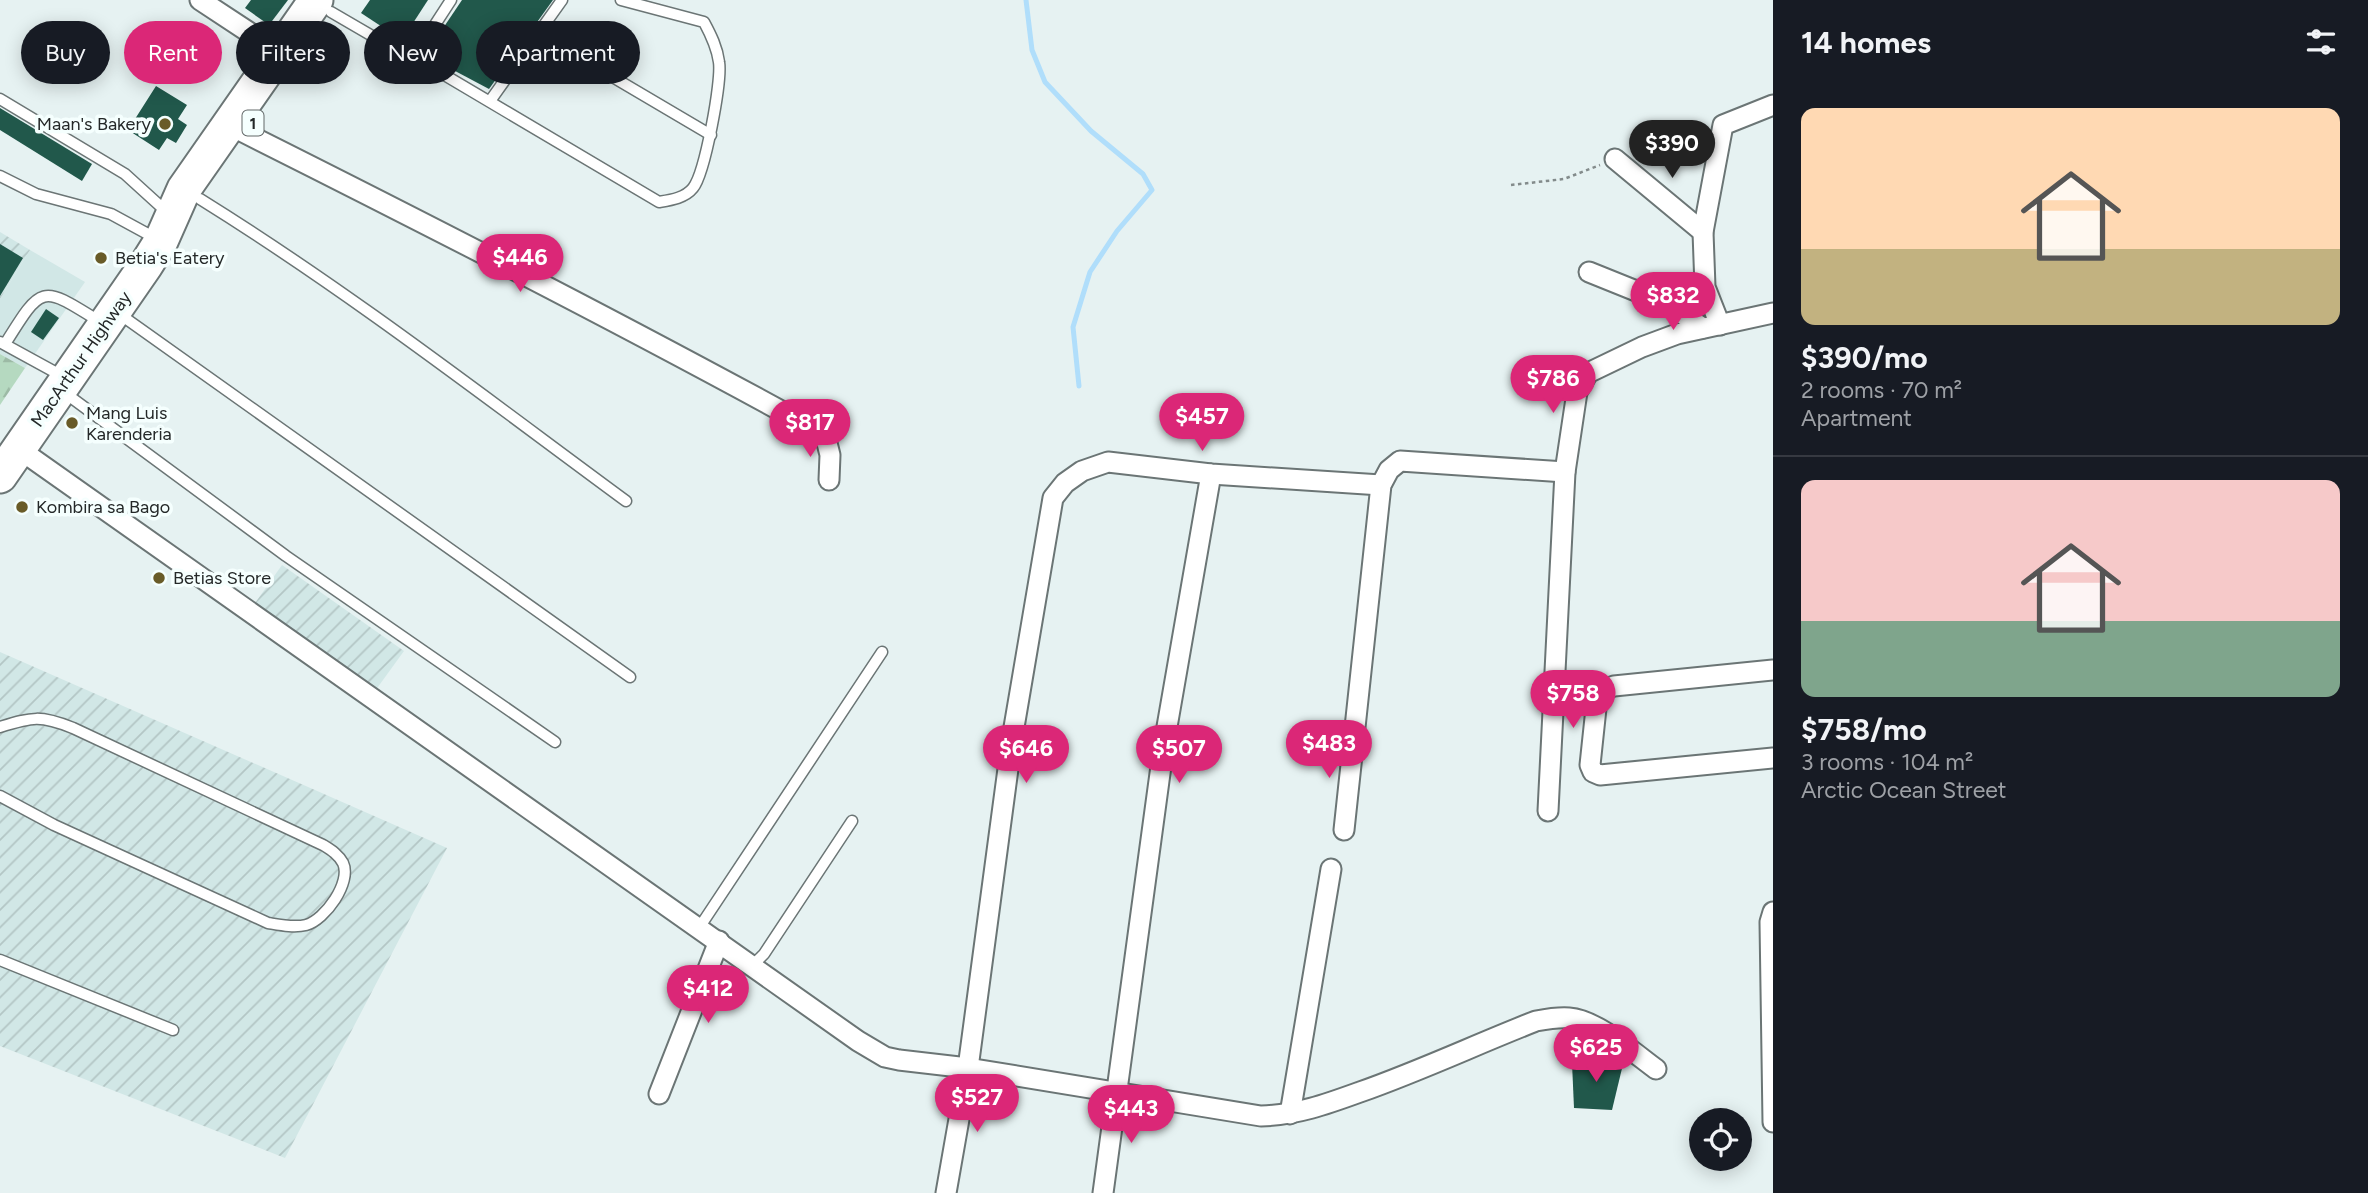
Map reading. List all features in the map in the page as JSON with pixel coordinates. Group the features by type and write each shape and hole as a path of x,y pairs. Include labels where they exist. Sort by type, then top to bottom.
{"highway":[{"name":"MacArthur Highway","path":"311,21 329,4"},
{"name":"MacArthur Highway","path":"6,466 110,318 166,229 184,189 237,130 329,4"},
{"name":"MacArthur Highway","path":"166,229 200,199 262,84"}],"street":[{"path":"200,0 236,24"},
{"path":"1711,327 1705,287 1703,232 1723,125 1773,105"},
{"path":"237,130 358,188 656,342 825,435 830,455 829,480"},
{"path":"1615,159 1703,232"},
{"path":"1589,272 1666,303 1711,327"},
{"path":"1548,811 1565,472 1577,393 1588,373 1642,347 1773,313"},
{"path":"1344,830 1381,485 1389,470 1400,461 1565,472"},
{"path":"946,1193 968,1068 1012,739 1053,498 1065,483 1082,471 1108,462 1211,474 1381,485"},
{"path":"6,466 719,941 858,1041 886,1057 1261,1116 1312,1110 1400,1078 1517,1028 1554,1018 1572,1018 1588,1023 1656,1069"},
{"path":"1103,1193 1164,744 1211,474"},
{"path":"1773,670 1602,690 1597,699 1590,765 1593,772 1600,775 1773,758"},
{"path":"1290,1114 1331,869"},
{"path":"1773,912 1770,922 1773,1122"},
{"path":"659,1094 719,941"}],"lane":[{"path":"437,21 451,0"},
{"path":"547,21 562,0"},
{"path":"461,84 659,202 680,198 694,187 711,135 720,65 714,40 704,22 621,0"},
{"path":"329,4 364,28"},
{"path":"490,101 502,84"},
{"path":"624,84 711,135"},
{"path":"0,99 125,174 166,229"},
{"path":"0,176 36,194 166,229"},
{"path":"200,199 305,268 626,501"},
{"path":"555,742 286,556 65,385 2,343 29,306 36,299 47,296 63,299 110,318 630,677"},
{"path":"699,928 882,652"},
{"path":"0,727 30,718 48,718 73,728 323,845 336,853 344,865 345,876 334,900 321,918 306,925 285,926 268,923 54,825 0,796"},
{"path":"753,965 764,954 852,821"},
{"path":"0,960 173,1030"}],"shaded area":[{"path":"0,232 30,250 0,299"},
{"path":"30,250 85,282 25,368 0,354 0,299"},
{"path":"282,565 404,651 375,691 253,606"},
{"path":"0,652 447,848 285,1158 0,1046"}],"green space":[{"path":"0,354 25,368 0,405"}],"building":[{"path":"251,0 288,0 272,21 263,21 245,8"},
{"path":"370,0 428,0 414,21 373,21 361,13"},
{"path":"462,0 553,0 538,21 476,21 476,82 462,75 462,21 448,21"},
{"path":"480,84 493,84 489,89"},
{"path":"156,86 187,105 178,119 187,125 176,143 167,138 159,150 128,130"},
{"path":"0,108 92,164 82,181 0,130"},
{"path":"0,244 23,258 0,296"},
{"path":"46,309 59,318 43,340 31,332"},
{"path":"1624,1060 1612,1110 1574,1108 1572,1063"}],"waterway":[{"path":"1026,0 1032,50 1045,82 1091,131 1143,174 1152,190 1117,231 1090,272 1073,327 1079,386"}],"place":[{"name":"Maan's Bakery","path":"165,124"},
{"name":"Betia's Eatery","path":"101,258"},
{"name":"Mang Luis Karenderia","path":"72,423"},
{"name":"Kombira sa Bago","path":"22,507"},
{"name":"Betias Store","path":"159,578"}]}
